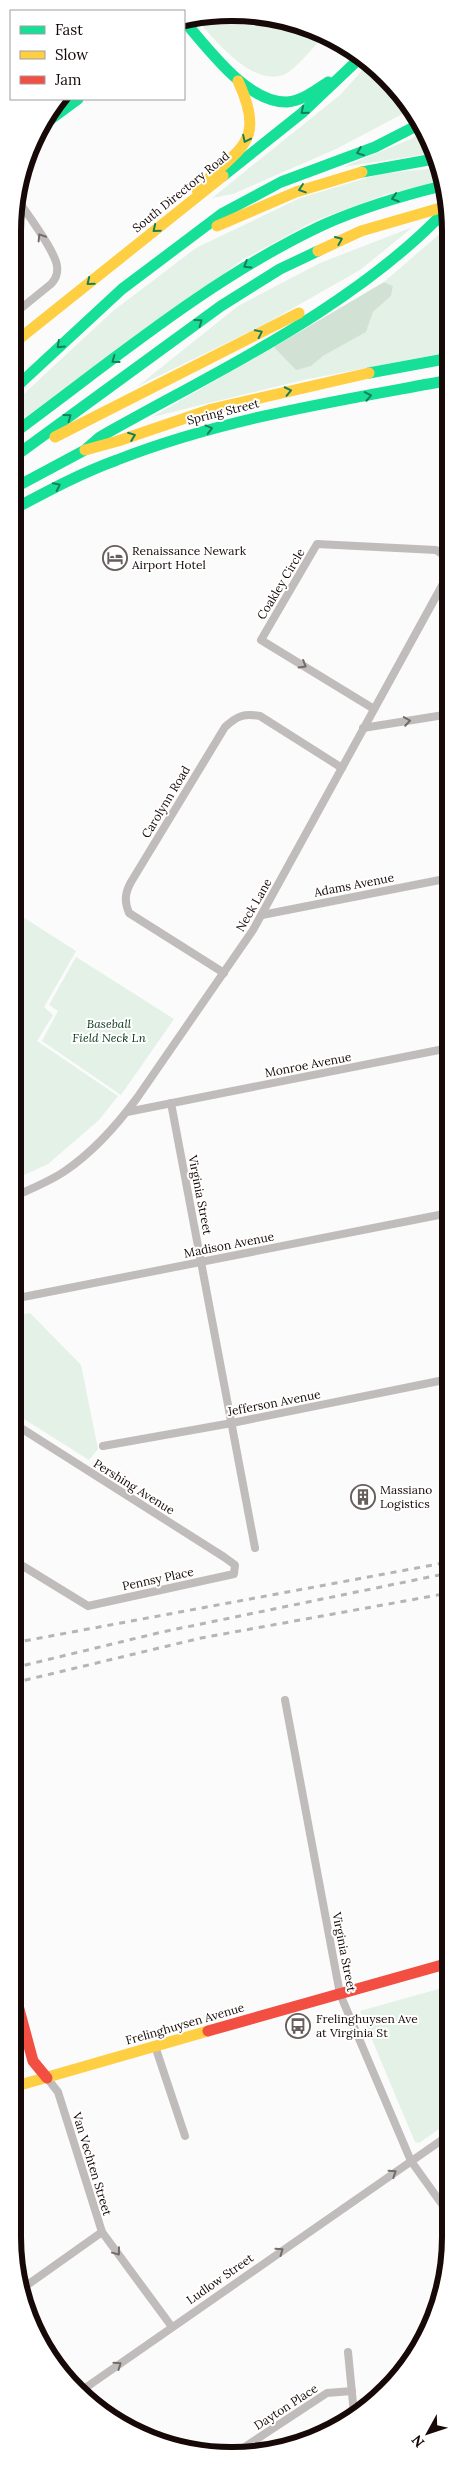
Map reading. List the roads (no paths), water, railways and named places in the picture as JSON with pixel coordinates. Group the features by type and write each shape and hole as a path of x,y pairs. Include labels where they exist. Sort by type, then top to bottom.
{"main road":[{"path":"188,25 236,77 264,98 287,102 310,94 355,62"},
{"name":"South Directory Road","path":"21,336 302,113 355,62"},
{"path":"184,206 207,178 235,156 246,140 251,121 250,108 236,77"},
{"path":"58,114 77,100"},
{"path":"21,382 136,278 215,218 246,199 291,177 384,143 414,127"},
{"path":"136,278 196,237 285,195 354,173 429,160"},
{"path":"21,428 211,289 257,259 304,233 345,215 405,195 437,187"},
{"path":"21,452 220,306 280,269 361,231 440,209"},
{"path":"21,484 86,450 100,437 272,340 361,282 408,248 441,214"},
{"path":"21,457 94,415 361,282"},
{"path":"86,450 106,446 178,420 247,400 442,360"},
{"path":"21,380 28,375"},
{"name":"Spring Street","path":"21,505 103,464 188,434 258,417 442,382"},
{"name":"Frelinghuysen Avenue","path":"21,2086 442,1965"},
{"path":"21,2016 33,2062 47,2078"}],"street":[{"path":"21,308 51,284 56,278 58,270 53,255 23,208"},
{"name":"Coakley Circle","path":"374,709 261,640 318,544 436,550 442,554"},
{"name":"Neck Lane","path":"21,1194 64,1172 93,1148 127,1112 224,973 262,915 442,586"},
{"name":"Carolynn Road","path":"224,973 129,913 125,904 125,892 225,727 237,716 248,714 260,716 342,768"},
{"path":"363,728 442,715"},
{"name":"Adams Avenue","path":"262,915 442,880"},
{"name":"Monroe Avenue","path":"171,1103 442,1050"},
{"path":"127,1112 171,1103"},
{"name":"Virginia Street","path":"171,1103 255,1548"},
{"name":"Madison Avenue","path":"21,1297 442,1214"},
{"name":"Jefferson Avenue","path":"103,1446 232,1423 442,1380"},
{"name":"Pershing Avenue","path":"21,1428 224,1557 235,1565 234,1574"},
{"name":"Pennsy Place","path":"21,1565 88,1606 234,1574"},
{"name":"Virginia Street","path":"285,1700 340,1994 411,2161 442,2204"},
{"path":"155,2046 184,2136"},
{"name":"Van Vechten Street","path":"47,2078 58,2092 102,2232 172,2327"},
{"name":"Ludlow Street","path":"86,2388 375,2184 442,2140"},
{"path":"27,2285 102,2232"},
{"path":"348,2352 353,2407"},
{"name":"Dayton Place","path":"246,2446 327,2393 352,2391"}],"railway":[{"path":"21,1642 442,1563"},
{"path":"21,1666 162,1632 442,1574"},
{"path":"21,1681 201,1638 442,1594"}],"place":[{"name":"Renaissance Newark Airport Hotel","path":"115,558"},
{"name":"Massiano Logistics","path":"363,1497"},
{"name":"Frelinghuysen Ave at Virginia St","path":"298,2026"}],"park label":[{"name":"Baseball Field Neck Ln","path":"109,1031"}]}
